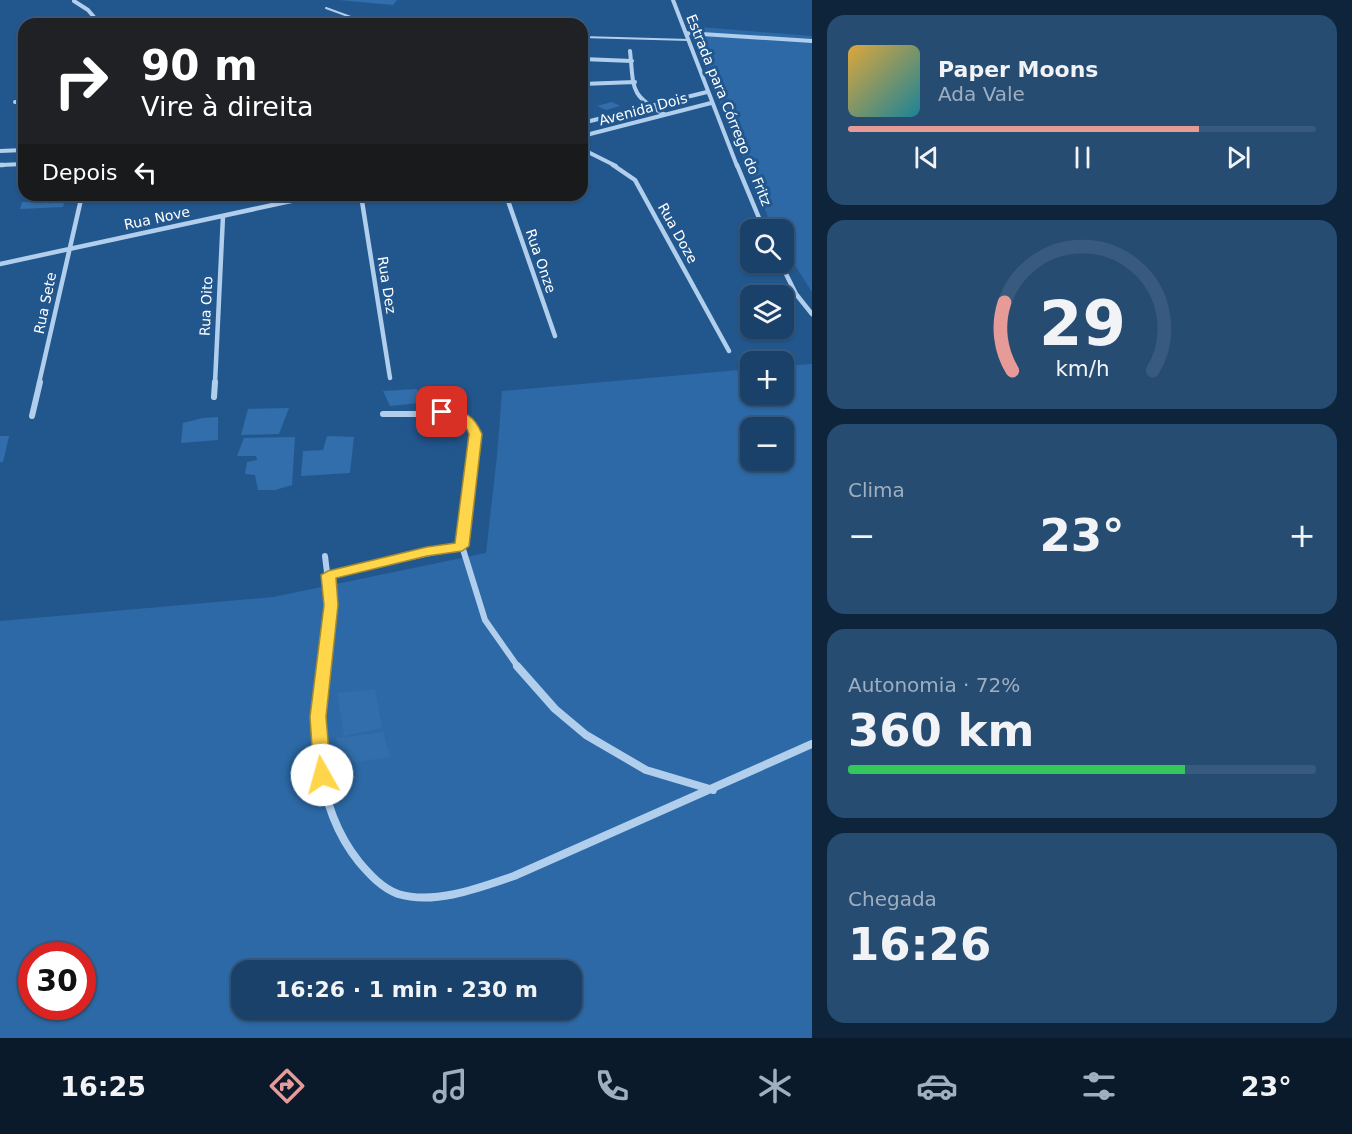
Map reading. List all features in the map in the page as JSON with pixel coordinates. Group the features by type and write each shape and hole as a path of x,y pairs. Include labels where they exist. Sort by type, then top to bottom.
{"street":[{"name":"Estrada para Córrego do Fritz","path":"673,0 711,103 759,219"},
{"path":"74,1 88,10 95,18"},
{"path":"686,33 812,41"},
{"path":"630,51 634,82 640,98 649,106 665,114"},
{"path":"588,59 632,61"},
{"path":"588,84 634,82"},
{"name":"Avenida Dois","path":"588,121 707,92"},
{"name":"Avenida Dois","path":"588,135 711,103"},
{"path":"0,151 18,150"},
{"name":"Rua Doze","path":"588,152 619,168 635,180 729,351"},
{"path":"0,165 18,165"},
{"name":"Rua Sete","path":"32,416 81,201"},
{"name":"Rua Nove","path":"0,264 292,201"},
{"name":"Rua Dez","path":"361,201 390,378"},
{"name":"Rua Onze","path":"508,201 555,336"},
{"name":"Rua Oito","path":"214,397 223,216"},
{"path":"786,273 796,294 812,314"},
{"path":"383,414 442,412 470,420 474,426 476,434 462,546 485,621 507,654 555,709 586,735 646,770 713,790"},
{"path":"328,575 462,546"},
{"path":"326,556 331,605 318,717 319,759 328,807 360,866 381,886 399,894 432,896 474,891 713,790 812,744"}],"lane":[{"path":"326,8 354,18"},
{"path":"588,37 689,40"}],"shaded area":[{"path":"688,26 812,36 812,292 794,264 794,219 769,219"},
{"path":"812,364 812,1038 0,1038 0,621 273,597 486,553 502,391 740,370 740,405 794,405 794,365"}],"building":[{"path":"339,0 397,0 393,5"},
{"path":"612,102 620,106 606,110 597,106"},
{"path":"65,201 63,207 20,209 22,202"},
{"path":"417,389 419,403 390,406 383,391"},
{"path":"289,408 279,434 241,435 248,409"},
{"path":"218,417 218,440 181,443 183,423"},
{"path":"0,436 9,436 3,462 0,462"},
{"path":"327,436 354,437 350,473 301,476 303,451 323,450"},
{"path":"295,437 292,485 275,490 258,490 255,475 245,474 247,462 257,460 256,456 237,456 244,438"},
{"path":"375,689 382,728 344,736 337,693"},
{"path":"383,732 390,757 343,764 336,738"}],"route":[{"path":"322,775 319,759 318,717 331,605 328,575 462,546 476,434 470,420 442,412"}]}
